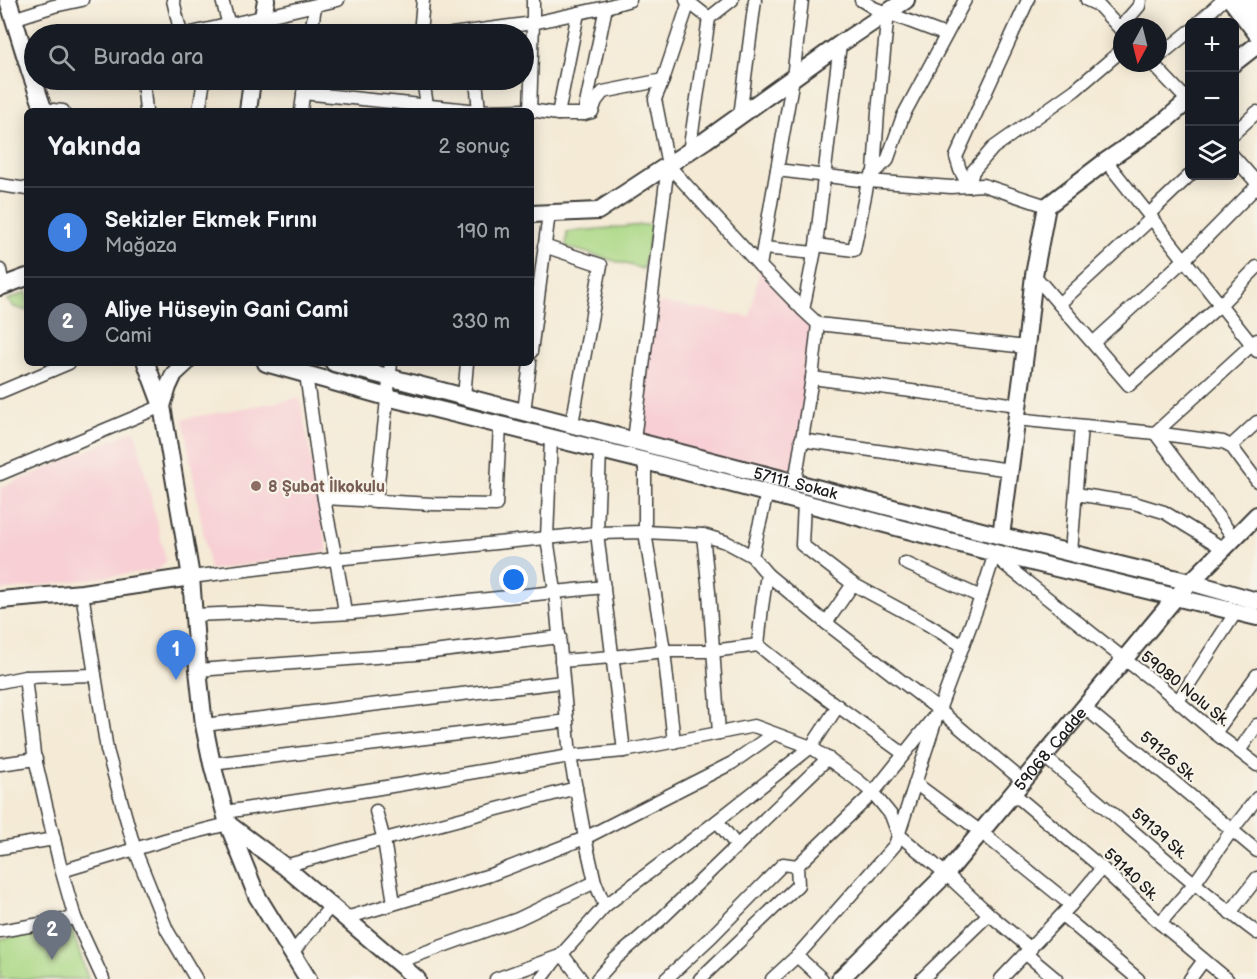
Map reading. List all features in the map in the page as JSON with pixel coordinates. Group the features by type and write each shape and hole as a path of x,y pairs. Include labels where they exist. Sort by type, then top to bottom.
{"main road":[{"path":"262,24 266,0"},
{"path":"534,214 598,211 689,152 793,78 840,44 881,7 906,0"},
{"path":"1231,0 1257,34"},
{"path":"1248,0 1257,12"},
{"path":"8,7 24,49"},
{"path":"1239,59 1257,45"},
{"path":"38,90 43,108"},
{"path":"248,108 251,90"},
{"path":"1001,536 1034,275 1047,206 1185,104"},
{"path":"1,282 24,278"},
{"path":"147,366 162,406 191,577 204,725 226,818 257,896 308,979"},
{"path":"162,406 174,374 183,366"},
{"path":"277,366 387,397 645,461 995,553 1257,617"},
{"name":"57111. Sokak","path":"358,366 390,370 464,397 1257,601"},
{"name":"59068. Cadde","path":"840,979 946,874 1175,598 1257,515"},
{"path":"0,600 82,592 191,577"},
{"path":"226,818 398,962 414,978"}],"street":[{"path":"8,7 54,6 82,0"},
{"path":"173,0 179,24"},
{"path":"222,0 229,24"},
{"path":"233,24 338,0"},
{"path":"421,24 423,0"},
{"path":"533,0 533,22"},
{"path":"522,24 606,8 630,0"},
{"path":"689,152 710,18 732,0"},
{"path":"740,116 755,0"},
{"path":"760,266 793,78 802,0"},
{"path":"861,0 946,35"},
{"path":"871,176 887,161 903,116 964,0"},
{"path":"969,186 956,157 1028,0"},
{"path":"1087,0 1098,5 1113,21"},
{"path":"1130,18 1139,6 1140,0"},
{"path":"1203,18 1223,0"},
{"path":"634,440 668,165 655,99 687,1 710,18"},
{"path":"312,24 315,6"},
{"path":"764,248 854,250 871,176 878,112 881,7"},
{"path":"584,114 606,8"},
{"path":"558,114 578,13"},
{"path":"1167,50 1185,35"},
{"path":"803,310 815,249 840,44"},
{"path":"969,186 973,171 993,148 1075,90 1113,58"},
{"path":"1161,72 1185,97"},
{"path":"534,111 584,114 592,112 596,100 603,92 663,80"},
{"path":"144,90 146,108"},
{"path":"199,108 202,90"},
{"path":"301,108 303,90"},
{"path":"425,90 427,105"},
{"path":"477,90 479,108"},
{"path":"530,108 531,90"},
{"path":"303,93 453,108"},
{"path":"1239,128 1257,112"},
{"path":"1106,161 1220,305 1255,345 1155,433"},
{"path":"1093,343 1184,260 1257,185 1239,163"},
{"path":"668,165 760,266 818,324 1026,347"},
{"path":"777,170 823,175 871,176 951,188 983,185 1047,206"},
{"path":"1059,304 1186,180"},
{"path":"0,185 24,189"},
{"path":"534,328 549,213"},
{"path":"544,246 601,265 572,424"},
{"path":"1034,275 1129,385 1220,305 1257,267"},
{"path":"795,482 812,378 818,324"},
{"path":"0,392 62,366"},
{"path":"464,397 467,366"},
{"path":"524,412 530,366"},
{"path":"376,501 390,370"},
{"path":"306,374 324,498 345,613"},
{"path":"812,378 1017,412 1081,426 1223,442 1231,446 1257,481"},
{"path":"0,474 162,406"},
{"path":"1231,446 1257,423"},
{"path":"324,498 496,505 500,425"},
{"path":"1071,553 1081,426"},
{"path":"1155,433 1229,543"},
{"path":"551,438 547,538 560,637 570,756 585,838 595,882 604,906"},
{"path":"801,440 1010,470"},
{"path":"600,450 597,533 624,751"},
{"path":"645,461 645,532 664,651 674,742"},
{"path":"191,577 335,559 597,533 645,532 703,535 726,542 752,556 767,493"},
{"path":"1076,494 1134,503 1164,512 1229,543"},
{"path":"804,503 802,545 853,584 963,646"},
{"path":"703,535 719,733"},
{"path":"772,979 796,956 895,845 939,710 995,553"},
{"name":"59080 Nolu Sk.","path":"995,553 1003,563 1257,765"},
{"name":"59140 Sk.","path":"752,556 767,574 826,623 939,710 1160,923 1227,979"},
{"path":"905,563 981,597"},
{"path":"758,645 767,574"},
{"path":"826,623 853,584"},
{"path":"193,615 245,613 297,616 345,613 604,587"},
{"path":"82,592 107,750 135,850 167,930 196,979"},
{"path":"1178,701 1236,612"},
{"path":"198,670 416,654 560,637"},
{"path":"561,661 664,651 713,651 758,645 803,681 904,754"},
{"path":"0,682 25,677 95,675"},
{"path":"1215,733 1257,675"},
{"path":"25,677 34,754 62,872 75,918 103,979"},
{"path":"204,725 562,682"},
{"path":"541,979 604,906 811,747 838,706"},
{"name":"59126 Sk.","path":"1084,707 1257,851"},
{"path":"700,979 798,885 797,866 873,793 939,710"},
{"path":"212,764 567,721"},
{"path":"62,872 135,850 226,818 374,789 570,756 624,751 754,726 811,747 873,793 891,815 898,834 946,874 1056,979"},
{"path":"1239,752 1257,726"},
{"path":"346,918 490,875 585,838 732,763 773,734"},
{"name":"59139 Sk.","path":"1043,756 1194,884 1257,933"},
{"path":"597,979 614,960 660,920 828,758"},
{"path":"0,764 36,759"},
{"path":"915,783 981,832 1071,905"},
{"path":"284,866 576,788"},
{"path":"1160,923 1194,884 1257,798"},
{"path":"376,811 384,840 394,903"},
{"path":"717,821 737,846"},
{"path":"0,848 54,839"},
{"path":"666,979 783,864 797,866"},
{"path":"1001,979 1062,915 1102,868"},
{"path":"1230,913 1257,878"},
{"path":"398,962 518,919 595,882"},
{"path":"292,953 331,906"},
{"path":"922,979 989,914"},
{"path":"1062,915 1138,979"},
{"path":"0,932 75,918"},
{"path":"496,979 559,956"},
{"path":"559,956 581,979"},
{"path":"796,956 822,979"},
{"path":"1190,979 1204,960"}],"shaded area":[{"path":"760,266 818,324 795,482 634,440 651,301 750,317"},
{"name":"8 Şubat İlkokulu","path":"300,398 328,552 210,570 183,419"},
{"path":"135,430 166,561 158,570 0,591 0,488"}],"green space":[{"path":"653,224 643,269 566,247 567,232"},
{"path":"24,293 24,310 14,307 7,300"},
{"path":"70,923 88,979 0,979 0,940"}],"place":[{"name":"8 Şubat İlkokulu","path":"256,486"},
{"name":"Sekizler Ekmek Fırını","path":"176,680"},
{"name":"Aliye Hüseyin Gani Cami","path":"52,960"}]}
